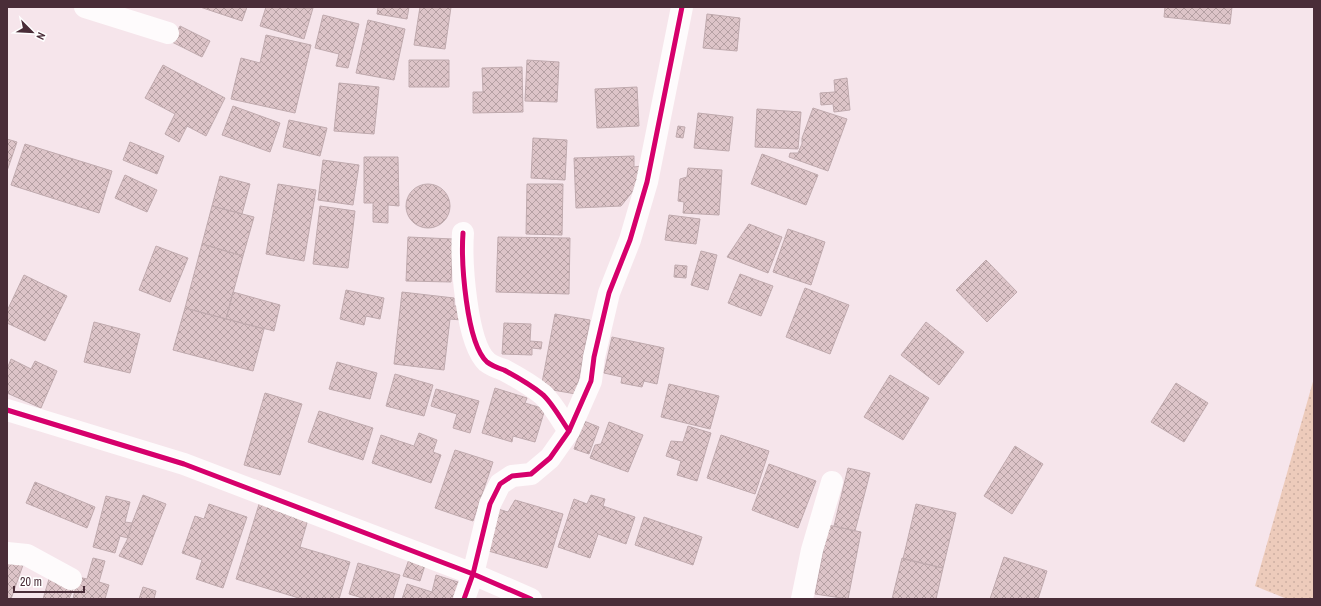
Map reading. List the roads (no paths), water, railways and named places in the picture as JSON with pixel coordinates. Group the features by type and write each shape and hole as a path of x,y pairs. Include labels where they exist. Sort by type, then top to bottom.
{"street":[{"path":"85,7 168,33"},
{"path":"464,599 473,574 490,504 500,484 512,476 531,474 550,458 569,431 591,381 594,358 609,293 630,240 647,182 682,7"},
{"path":"463,233 462,250 468,312 473,335 480,355 488,363 504,370 544,395 569,431"},
{"path":"7,410 184,464 473,574 531,599"},
{"path":"802,599 812,550 832,482"},
{"path":"7,553 27,555 71,579"}]}
